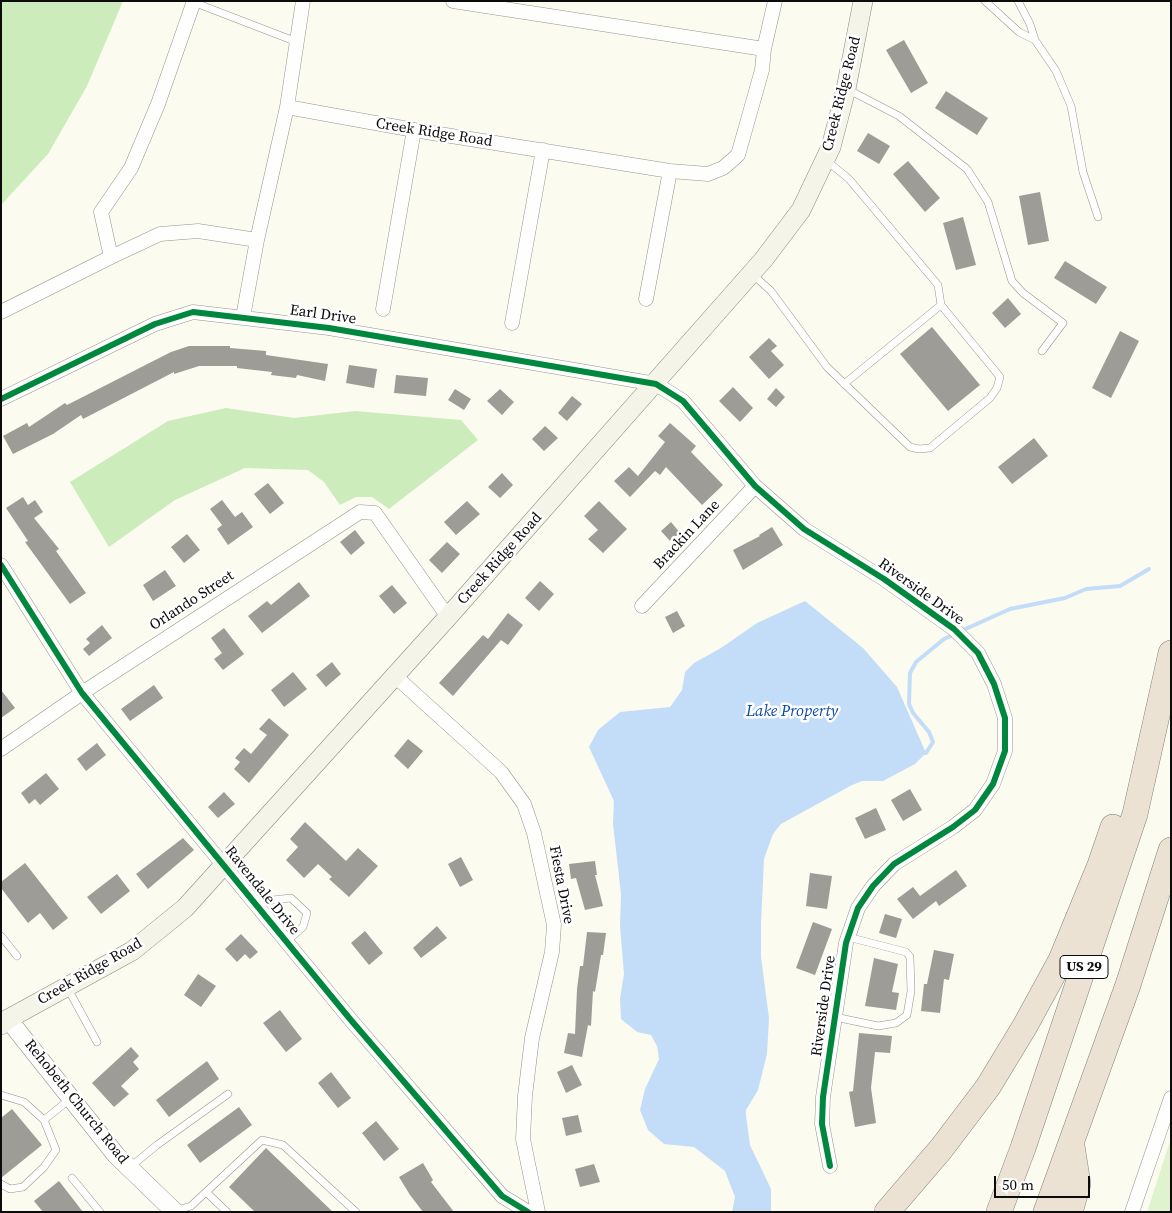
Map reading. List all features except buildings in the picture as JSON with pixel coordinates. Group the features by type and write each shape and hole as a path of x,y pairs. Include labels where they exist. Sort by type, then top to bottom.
{"highway":[{"name":"US 29","path":"999,1212 1023,1148 1135,814 1171,654"},
{"path":"887,1212 941,1149 988,1087 1025,1026 1060,960 1100,865 1133,768 1157,719"},
{"name":"US 29","path":"1046,1212 1128,985 1171,850"},
{"path":"1070,1212 1078,1184 1072,1143"}],"main road":[{"name":"Creek Ridge Road","path":"3,1019 67,987 132,950 185,908 448,617 752,274 800,210 831,147 846,88 863,1"}],"street":[{"path":"111,257 101,212 131,168 158,104 193,1"},
{"path":"243,317 257,240 287,108 303,1"},
{"path":"453,1 764,49"},
{"name":"Creek Ridge Road","path":"287,108 414,130 670,170 708,174 722,168 738,155 762,70 764,49 775,1"},
{"path":"383,309 414,130"},
{"path":"512,323 543,150"},
{"path":"646,299 670,170"},
{"path":"1,312 160,234 198,231 257,240"},
{"name":"Earl Drive","path":"1,399 154,324 193,312 329,328 656,384"},
{"name":"Riverside Drive","path":"656,384 683,401 755,486 804,529 884,579 954,629 978,653 994,684 1005,718 1005,751 993,784 975,810 953,828 894,864 873,886 858,908 848,938 823,1097 822,1124 830,1166"},
{"name":"Brackin Lane","path":"642,606 755,486"},
{"name":"Orlando Street","path":"1,749 82,693 360,512 375,513 448,617"},
{"name":"Ravendale Drive","path":"1,565 82,693 350,1020 502,1196 528,1212"},
{"name":"Fiesta Drive","path":"395,676 501,772 524,804 534,833 554,925 552,952 532,1038 525,1096 523,1139 538,1212"},
{"name":"Rehobeth Church Road","path":"3,1019 71,1098 116,1155 174,1212"},
{"path":"1132,1212 1168,1116 1171,1098"}],"lane":[{"path":"193,1 297,42"},
{"path":"985,1 1019,32 1035,40"},
{"path":"1018,1 1030,24 1035,40 1056,71 1071,106 1083,172 1098,218"},
{"path":"846,88 899,116 967,169 988,202 1012,281 1023,293 1063,323 1042,351"},
{"path":"752,274 771,291 827,367 910,447 930,448 990,398 997,388 1000,377 941,305 938,285 849,179 825,159"},
{"path":"844,384 941,305"},
{"path":"255,902 291,898 307,913 303,927 286,941"},
{"path":"1,936 17,956"},
{"path":"835,1017 878,1026 896,1023 907,1015 911,991 910,957 906,952 848,938"},
{"path":"67,987 97,1042"},
{"path":"129,1168 157,1145 228,1094"},
{"path":"1,1095 24,1102 44,1120 56,1150 44,1167 23,1187 10,1189 1,1184"},
{"path":"44,1120 71,1098"},
{"path":"174,1212 191,1206 262,1140 283,1145 356,1212"},
{"path":"72,1178 100,1212"},
{"path":"206,1192 227,1212"}],"green space":[{"path":"1,1 123,1 87,86 48,154 1,205"},
{"path":"226,408 294,418 355,411 461,420 478,440 389,509 372,497 356,497 340,505 324,482 308,470 245,468 175,500 109,547 70,482 168,421"},
{"path":"1171,1138 1171,1212 1147,1212"}],"water":[{"name":"Lake Property","path":"805,601 863,648 897,687 926,753 915,764 883,781 862,781 852,785 781,824 773,834 764,859 761,924 761,957 769,1018 767,1054 758,1090 746,1110 750,1145 771,1189 771,1212 732,1212 735,1197 725,1171 694,1147 664,1144 648,1130 640,1110 645,1089 659,1059 657,1046 651,1035 637,1032 621,1019 620,999 624,974 620,926 621,894 613,824 614,801 589,747 598,730 620,712 670,707 682,690 685,672 694,663 721,648 757,623"}],"waterway":[{"path":"961,631 1010,609 1065,598 1086,589 1120,586 1149,569"},
{"path":"923,753 926,753 933,742 929,732 913,713 909,704 910,673 916,662 944,639 955,634"}],"cycle path":[{"path":"1,399 155,324 193,312 329,328 656,384 683,401 755,486 804,529 884,579 954,629 978,653 994,684 1005,718 1005,751 993,784 975,810 953,827 894,864 873,886 858,908 846,943 823,1097 822,1124 830,1166"},
{"path":"1,565 82,693 350,1019 502,1196 528,1212"}]}
